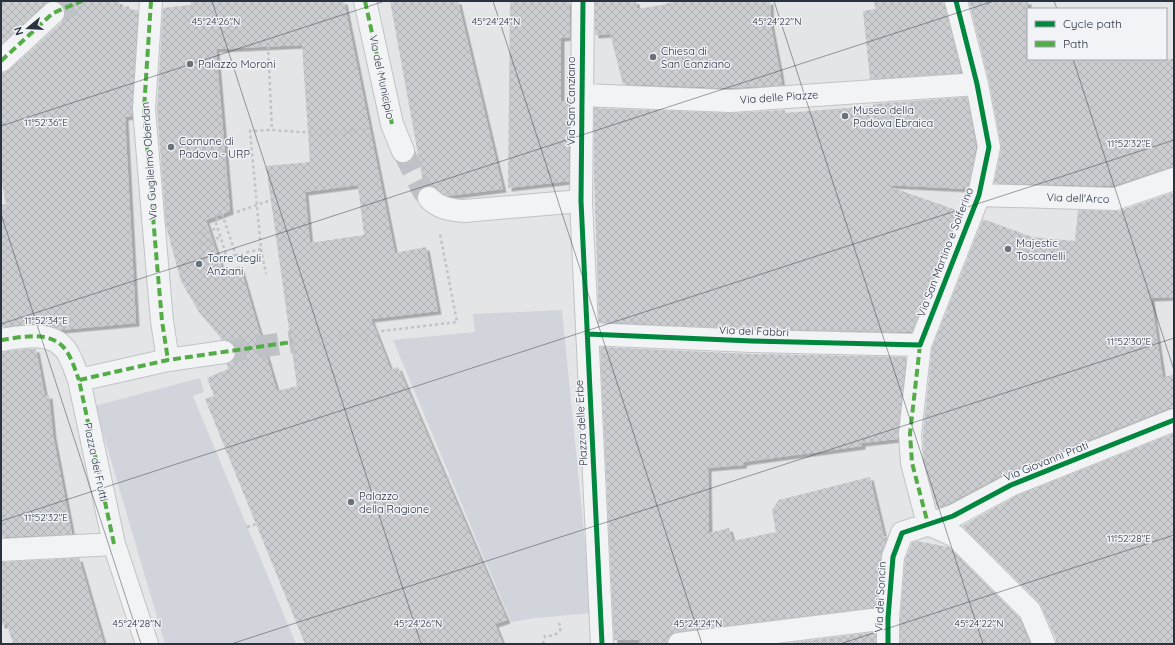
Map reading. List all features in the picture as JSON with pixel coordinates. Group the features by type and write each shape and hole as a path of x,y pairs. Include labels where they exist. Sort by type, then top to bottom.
{"street":[{"name":"Via Guglielmo Oberdan","path":"151,1 144,109 162,321 168,360"},
{"name":"Via del Municipio","path":"365,1 392,124 403,151"},
{"name":"Via San Canziano","path":"581,201 583,1"},
{"name":"Via San Martino e Solferino","path":"928,524 912,463 910,434 920,345 979,195 989,147 977,84 956,1"},
{"path":"1,61 53,13"},
{"name":"Via delle Piazze","path":"581,95 730,101 977,84"},
{"name":"Via dell'Arco","path":"979,195 1115,199 1174,179"},
{"path":"432,201 452,210 464,210 581,201"},
{"name":"Piazza delle Erbe","path":"581,201 602,644"},
{"name":"Via dei Fabbri","path":"587,334 752,341 920,345"},
{"name":"Piazza dei Frutti","path":"1,340 33,336 55,340 65,349 73,363 79,380 114,544 147,644"},
{"path":"79,380 168,360 224,352"},
{"name":"Via Giovanni Prati","path":"928,524 953,516 1011,485 1174,420"},
{"path":"928,524 955,536 1030,611 1044,644"},
{"name":"Via dei Soncin","path":"888,644 888,618 893,557 902,533 928,524"},
{"path":"1,550 114,544"},
{"path":"679,644 888,618"}],"path":[{"path":"268,46 272,130"},
{"path":"266,274 261,249 250,131 272,130 330,134 392,124"},
{"path":"237,212 271,200"},
{"path":"292,342 457,322 432,201"},
{"path":"222,214 236,255"},
{"path":"218,218 215,220 227,257 261,249"},
{"path":"195,235 218,228"},
{"path":"200,245 221,237"},
{"path":"218,257 226,254"},
{"path":"366,333 367,344"},
{"path":"324,338 326,350"},
{"path":"247,527 256,524"},
{"path":"544,644 545,636 550,636 560,631 561,628 559,623"}],"shaded area":[{"path":"562,310 592,613 535,618 511,622 393,340 475,332 473,314"},
{"path":"200,378 204,392 193,396 296,644 165,644 95,406"}],"building":[{"path":"1,1 50,1 1,44"},
{"path":"56,1 119,1 120,7 129,6 129,10 138,10 132,116 125,117 136,323 61,330 47,325 36,324 1,327 1,205 6,204 1,178 1,73 9,70 62,22 65,16 65,10 62,4"},
{"path":"191,1 344,1 395,253 426,247 438,311 371,319 391,370 398,367 507,620 495,624 503,644 305,644 205,399 214,396 207,378 228,369 227,364 232,362 235,357 236,350 234,345 229,341 221,340 221,338 199,312 181,281 166,226 157,109 163,8 191,5","holes":["302,45 310,162 266,166 297,386 277,391 240,266 223,271 206,220 230,211 216,49","358,185 364,235 310,243 305,192"]},
{"path":"390,1 458,1 503,189 447,196 432,186 424,187"},
{"path":"510,1 570,1 570,37 561,38 561,101 569,102 569,181 508,188"},
{"path":"595,1 636,1 637,9 662,5 675,1 770,1 771,26 782,85 730,88 623,84 610,34 595,35"},
{"path":"874,1 944,1 961,73 870,79 863,11 875,9"},
{"path":"969,1 1028,1 1027,60 1174,59 1174,167 1113,186 994,183 1001,145 989,81"},
{"path":"967,97 976,147 968,189 885,185 959,211 912,332 752,329 599,322 594,178 594,108 730,113 785,110 785,113 873,106 873,104"},
{"path":"1174,192 1174,297 1151,298 1163,378 1174,374 1174,408 1169,408 1006,473 938,508 924,461 923,434 932,348 983,219 1032,237 1075,241 1078,210 1119,211"},
{"path":"600,347 752,354 906,357 898,439 862,443 862,446 744,462 743,465 708,468 709,533 729,528 733,541 776,532 772,510 779,500 870,477 884,536 887,536 881,556 876,607 677,632 671,634 667,644 640,644 639,640 614,640"},
{"path":"36,349 45,396 49,395 53,435 72,534 1,537 1,352"},
{"path":"1174,433 1174,644 1056,644 1056,639 1039,602 962,526 1016,496"},
{"path":"916,541 949,547 1019,618 1030,644 900,644 900,619 905,560 912,543"},
{"path":"79,558 104,644 13,644 7,624 1,625 1,562"},
{"path":"876,632 876,644 780,644"}],"tunnel":[{"path":"53,13 82,1"},
{"path":"403,151 423,191 429,198"},
{"path":"224,352 292,342"}],"marked path":[{"path":"1,61 53,13 82,1"},
{"path":"151,1 144,109 162,321 168,360"},
{"path":"365,1 392,124"},
{"path":"1,340 35,336 52,339 65,349 79,380"},
{"path":"114,544 79,380 168,360 292,342"},
{"path":"920,345 910,434 912,463 928,524"}],"cycle path":[{"path":"583,1 581,201 602,644"},
{"path":"587,334 752,341 920,345 979,195 989,147 977,84 956,1"},
{"path":"888,644 888,618 893,557 902,533 953,516 1011,485 1174,420"}],"place":[{"name":"Chiesa di San Canziano","path":"653,57"},
{"name":"Palazzo Moroni","path":"190,64"},
{"name":"Museo della Padova Ebraica","path":"845,116"},
{"name":"Comune di Padova - URP","path":"171,147"},
{"name":"Majestic Toscanelli","path":"1008,249"},
{"name":"Torre degli Anziani","path":"199,264"},
{"name":"Palazzo della Ragione","path":"351,502"}]}
